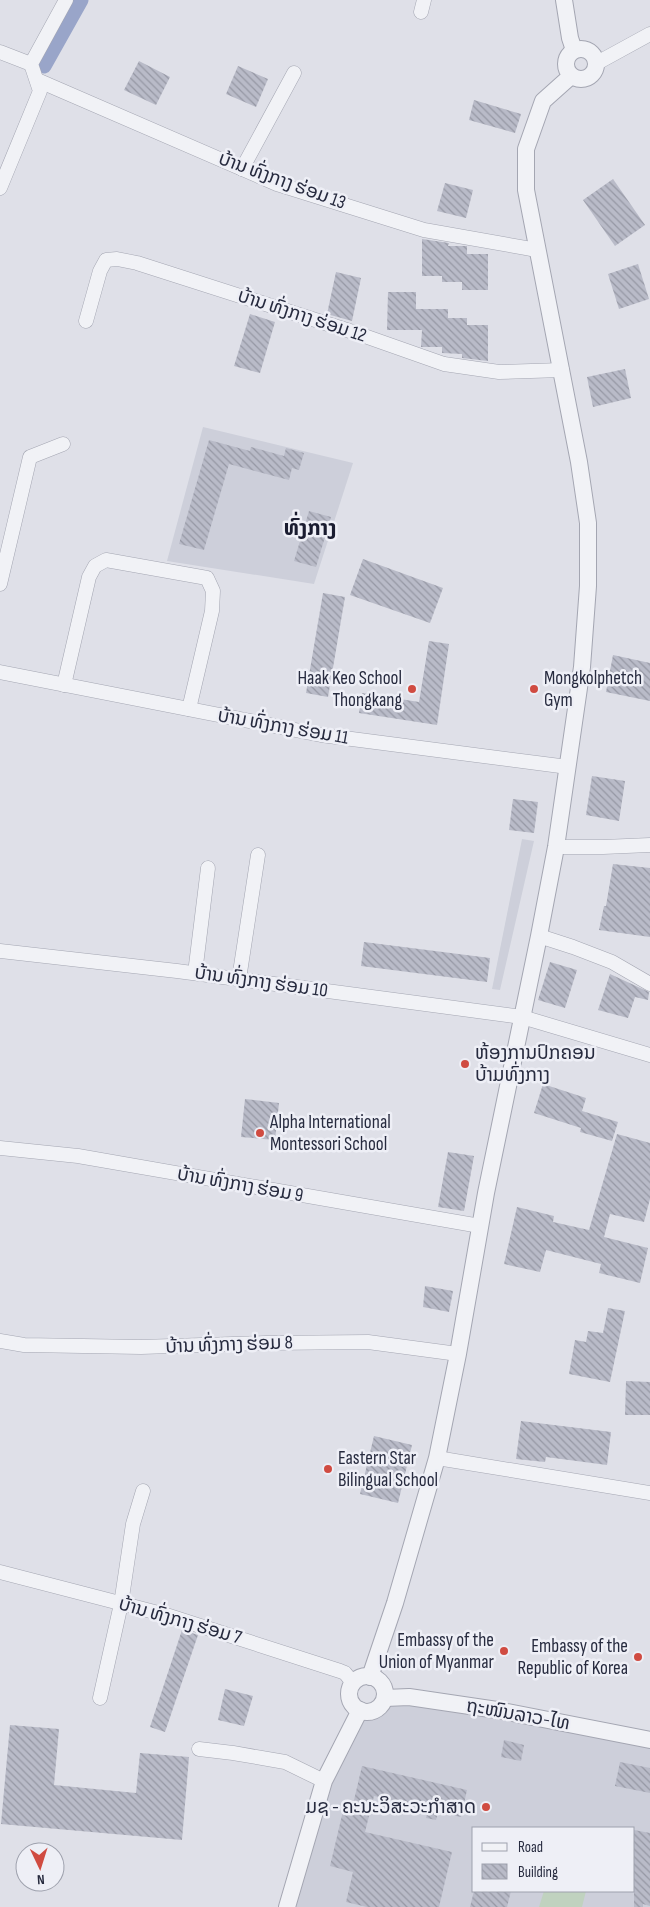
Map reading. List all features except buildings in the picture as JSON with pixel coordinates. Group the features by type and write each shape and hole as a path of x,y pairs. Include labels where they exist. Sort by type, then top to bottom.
{"street":[{"path":"0,188 40,91 31,64 66,0"},
{"path":"564,0 570,38 574,50"},
{"path":"597,63 650,34"},
{"path":"580,49 591,52 597,63 596,69 588,78 576,79 571,76 566,65 569,54 574,50 580,49"},
{"path":"0,52 31,64"},
{"path":"242,169 294,73"},
{"path":"370,1677 395,1603 437,1458 458,1354 480,1226 556,847 582,667 588,586 588,522 562,370 536,250 526,190 526,149 543,101 571,76"},
{"name":"ບ້ານ ທົ່ງກາງ ຮ່ອມ 13","path":"37,80 277,184 424,230 536,250"},
{"name":"ບ້ານ ທົ່ງກາງ ຮ່ອມ 12","path":"86,321 100,271 106,260 117,259 137,263 356,333 444,364 499,372 562,370"},
{"path":"0,584 30,457 63,444"},
{"path":"64,685 89,577 95,566 106,560 206,578 213,590 212,611 189,710"},
{"name":"ບ້ານ ທົ່ງກາງ ຮ່ອມ 11","path":"0,672 321,735 568,767"},
{"path":"556,847 650,845"},
{"path":"239,979 258,855"},
{"path":"195,973 208,868"},
{"path":"539,936 573,946 612,962 650,984"},
{"name":"ບ້ານ ທົ່ງກາງ ຮ່ອມ 10","path":"0,951 195,973 522,1017 650,1055"},
{"name":"ບ້ານ ທົ່ງກາງ ຮ່ອມ 9","path":"0,1148 78,1156 480,1226"},
{"name":"ບ້ານ ທົ່ງກາງ ຮ່ອມ 8","path":"0,1341 24,1345 141,1347 368,1342 458,1354"},
{"path":"437,1458 650,1493"},
{"path":"100,1698 121,1604 133,1524 142,1491"},
{"name":"ບ້ານ ທົ່ງກາງ ຮ່ອມ 7","path":"0,1572 121,1604 164,1620 340,1671 345,1673 353,1683"},
{"path":"370,1677 380,1682 385,1692 383,1703 375,1710 360,1710 352,1703 350,1698 351,1688 353,1683 361,1678 370,1677"},
{"name":"ຖະໜົນລາວ-ໄທ","path":"384,1698 409,1697 497,1710 650,1740"},
{"path":"287,1907 324,1781 360,1710"},
{"path":"199,1749 285,1762 324,1781"}],"shaded area":[{"path":"203,427 353,463 314,584 167,561"},
{"path":"522,839 534,841 500,990 492,989"},
{"name":"ມຊ - ຄະນະວິສະວະກຳສາດ","path":"406,1703 479,1711 650,1744 650,1907 294,1907 328,1786 362,1716 380,1712 389,1704"}],"green space":[{"path":"544,1892 586,1892 582,1907 539,1907"}],"waterway":[{"path":"44,66 81,0"}],"place":[{"name":"Haak Keo School Thongkang","path":"412,689"},
{"name":"Mongkolphetch Gym","path":"534,689"},
{"name":"ຫ້ອງການປົກຄອນ ບ້າມທົ່ງກາງ","path":"465,1064"},
{"name":"Alpha International Montessori School","path":"260,1133"},
{"name":"Eastern Star Bilingual School","path":"328,1469"},
{"name":"Embassy of the Union of Myanmar","path":"504,1651"},
{"name":"Embassy of the Republic of Korea","path":"638,1657"},
{"name":"ມຊ - ຄະນະວິສະວະກຳສາດ","path":"486,1807"}],"district":[{"name":"ທົ່ງກາງ","path":"310,528"}]}
